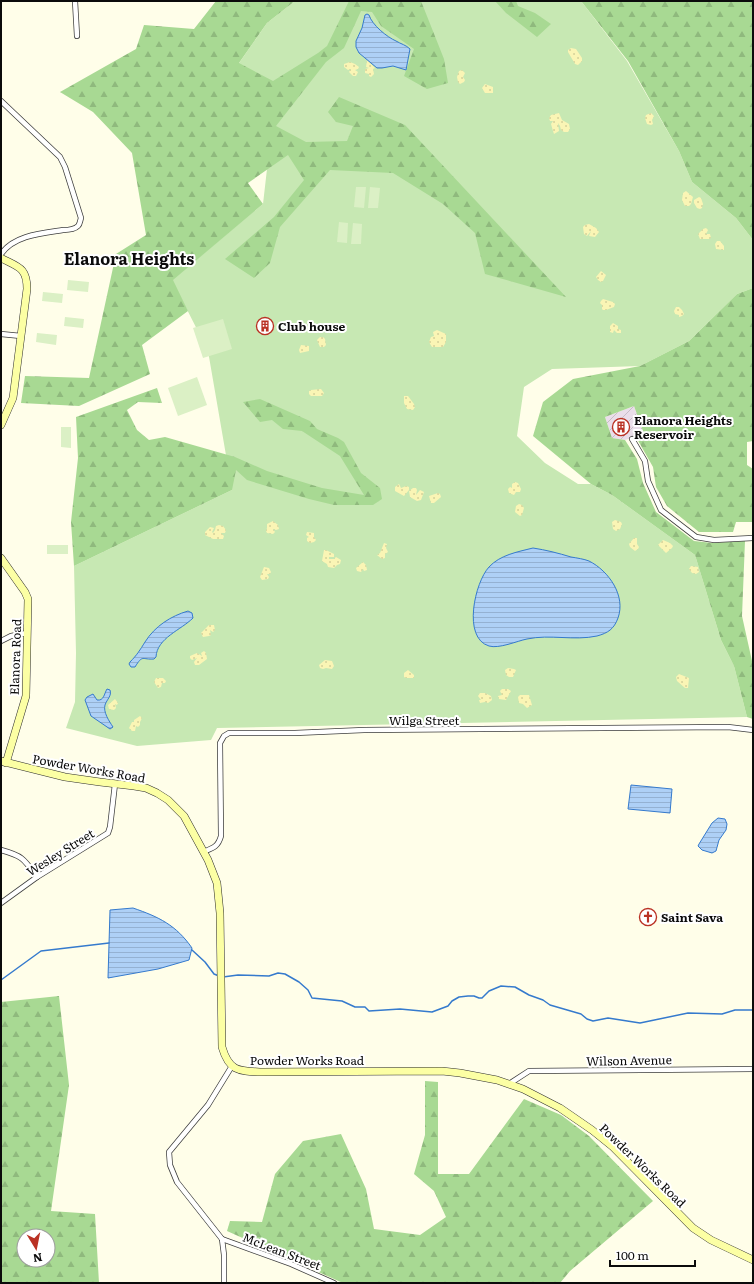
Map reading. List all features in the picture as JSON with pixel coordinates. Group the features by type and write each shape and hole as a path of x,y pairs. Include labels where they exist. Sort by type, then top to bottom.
{"main road":[{"path":"1,258 18,267 24,272 27,279 13,398 1,425"},
{"name":"Elanora Road","path":"1,558 25,592 28,599 26,633 26,696 4,762"},
{"name":"Powder Works Road","path":"4,762 65,777 146,788 168,800 184,816 213,871 216,883 220,913 222,1048 226,1059 232,1066 244,1071 261,1072 442,1071 497,1080 523,1089 560,1108 592,1130 613,1147 693,1228 711,1240 753,1260"}],"street":[{"path":"75,1 77,36"},
{"path":"1,101 60,156 65,167 81,218 80,224 75,229 36,234 9,246 1,254"},
{"path":"1,334 21,336"},
{"path":"632,439 645,461 648,482 661,510 696,537 714,540 753,538"},
{"path":"1,641 11,636 26,633"},
{"name":"Wilga Street","path":"203,852 219,843 221,836 220,743 224,736 229,733 295,733 372,730 720,728 753,730"},
{"name":"Wesley Street","path":"1,903 37,877 108,833 110,828 115,784"},
{"path":"1,850 16,854 24,859 37,877"},
{"path":"224,1283 224,1255 222,1239 177,1182 170,1165 169,1152 208,1105 232,1066"},
{"name":"Wilson Avenue","path":"509,1084 529,1071 753,1069"},
{"name":"McLean Street","path":"222,1239 290,1264 334,1283"}],"shaded area":[{"path":"634,406 644,434 625,440 612,438 605,417"}],"green space":[{"path":"216,1 295,1 267,23 239,63 273,81 327,46 349,1 421,1 444,59 448,83 427,89 404,76 414,49 381,26 372,12 361,11 344,48 326,62 276,126 306,142 347,141 353,126 336,122 328,112 339,97 405,125 566,297 485,274 475,233 443,204 393,173 330,170 280,227 270,263 254,278 225,259 274,217 304,180 288,155 248,183 263,204 173,280 188,311 142,345 150,374 79,406 21,403 25,376 89,378 116,254 146,235 132,153 93,112 60,92 136,49 144,25 194,29"},
{"path":"295,1 581,1 627,61 679,151 692,182 736,218 753,240 753,288 737,294 689,341 640,366 552,369 524,387 517,436 545,463 578,484 591,484 612,495 695,555 721,640 734,666 747,717 217,728 211,740 137,746 66,728 75,702 76,653 74,566 232,490 208,351 172,280 263,204 267,169 196,125 267,23"},
{"path":"495,1 516,1 518,6 535,13 551,24 537,37 506,13"},
{"path":"581,1 753,1 753,240 736,218 692,182 679,151 628,61"},
{"path":"356,187 366,187 364,208 354,207"},
{"path":"370,187 380,188 378,208 368,208"},
{"path":"339,222 348,223 347,243 337,242"},
{"path":"353,223 362,224 361,244 351,244"},
{"path":"68,280 89,282 88,292 67,290"},
{"path":"753,288 753,441 747,442 747,465 753,469 753,522 736,522 733,532 699,532 667,506 656,487 653,467 636,437 644,434 634,406 605,417 612,438 625,440 637,459 643,483 656,512 694,541 712,543 745,541 742,616 752,661 753,719 747,717 734,666 721,640 695,555 612,495 591,484 533,436 543,402 573,379 640,366 689,341 737,294"},
{"path":"43,292 63,294 62,303 42,301"},
{"path":"65,317 84,319 83,328 64,326"},
{"path":"223,319 232,349 203,358 193,328"},
{"path":"37,333 57,335 56,345 36,342"},
{"path":"197,377 207,405 178,416 168,388"},
{"path":"157,388 162,403 138,402 127,410 137,430 149,440 165,437 235,457 267,471 322,488 364,495 340,456 302,431 283,429 272,420 260,422 243,402 260,399 310,421 317,429 344,442 361,473 380,488 382,499 373,505 334,505 247,480 236,470 232,490 74,566 71,522 78,458 76,417"},
{"path":"61,427 71,427 71,448 61,447"},
{"path":"47,545 68,545 68,554 47,554"},
{"path":"59,996 69,1085 51,1211 95,1214 99,1283 1,1283 1,1002"},
{"path":"425,1081 438,1082 438,1174 469,1174 524,1099 561,1115 589,1136 653,1201 570,1271 560,1283 343,1283 227,1231 230,1221 262,1222 275,1174 303,1141 341,1134 366,1189 374,1229 420,1235 446,1217 434,1191 414,1174 425,1135"}],"sand":[{"path":"571,48 576,49 582,58 582,61 578,65 575,64 568,52"},
{"path":"367,60 375,68 373,69 374,74 371,77 369,74 365,73 365,69 369,68 366,67"},
{"path":"350,62 359,67 355,70 358,72 356,76 353,76 349,72 351,69 348,70 344,67 344,64"},
{"path":"462,70 465,73 463,77 465,80 460,84 457,77 459,71"},
{"path":"485,84 493,87 493,93 485,93 482,88"},
{"path":"559,113 562,120 569,124 570,129 568,132 564,132 561,130 558,123 559,131 554,134 551,124 553,121 550,121 549,118 551,115"},
{"path":"651,113 654,116 652,120 653,124 651,125 647,124 645,118 646,115"},
{"path":"686,191 693,197 689,206 685,206 682,200 683,193"},
{"path":"699,197 701,198 703,204 702,208 700,209 697,208 694,203 694,200"},
{"path":"589,224 596,228 599,232 595,237 589,236 591,231 587,236 584,234 583,227"},
{"path":"706,228 708,230 706,234 710,234 711,238 700,239 698,234"},
{"path":"717,241 720,241 724,246 724,250 716,249 715,244"},
{"path":"601,271 606,275 601,282 596,277"},
{"path":"603,299 613,302 615,304 614,307 603,310 600,303"},
{"path":"676,307 679,307 682,310 684,314 682,316 679,317 679,315 675,314 674,311"},
{"path":"613,323 618,326 621,333 617,333 614,330 613,333 610,332 610,326"},
{"path":"437,330 446,334 446,342 443,347 432,347 429,342 431,337 434,336 433,332"},
{"path":"320,337 323,337 326,345 324,347 320,347 317,340"},
{"path":"301,345 309,346 309,351 300,353 299,350"},
{"path":"321,389 324,393 322,396 311,396 309,394 309,391 311,390"},
{"path":"404,396 408,396 414,404 415,407 413,410 407,409 404,403"},
{"path":"515,482 518,483 521,489 520,492 516,492 514,495 509,493 508,489 510,487 512,488 512,484"},
{"path":"399,484 401,488 406,486 409,487 409,490 404,496 395,491 395,487"},
{"path":"416,488 417,490 416,495 420,490 424,492 421,500 417,501 410,497 409,491"},
{"path":"438,493 441,497 434,503 431,503 429,496"},
{"path":"519,504 524,508 522,515 520,516 515,512 516,506"},
{"path":"615,520 621,522 622,524 620,529 616,531 613,529 612,522"},
{"path":"273,521 278,525 279,529 273,529 275,532 273,534 267,533 267,524"},
{"path":"216,526 223,526 226,530 225,533 221,533 224,536 223,539 213,539 205,535 205,532 210,527 214,528 213,533"},
{"path":"307,532 314,533 316,540 314,542 310,543 307,541 307,538 309,537 306,535"},
{"path":"634,538 637,538 637,544 639,547 635,551 629,544"},
{"path":"663,540 673,546 666,553 658,545"},
{"path":"384,543 387,544 386,548 388,552 385,554 385,558 382,559 377,555 380,553"},
{"path":"324,550 334,554 334,557 329,557 329,559 334,559 336,557 341,560 340,564 334,568 328,567 327,564 322,561"},
{"path":"363,562 366,565 367,570 364,571 363,569 361,572 357,571 356,568"},
{"path":"691,566 698,567 699,572 696,574 692,573 689,569"},
{"path":"264,567 269,568 271,572 270,574 267,574 269,577 268,579 262,580 260,577"},
{"path":"209,625 214,625 215,630 213,632 210,630 211,635 203,637 201,633"},
{"path":"204,651 207,659 199,665 195,665 194,662 197,658 192,660 190,656 197,653 202,656 201,653"},
{"path":"325,660 332,661 334,666 332,669 320,668 319,665"},
{"path":"508,668 516,670 513,677 506,675 505,670"},
{"path":"408,670 414,675 414,678 404,677 404,673"},
{"path":"679,674 689,678 688,688 685,688 677,681 676,677"},
{"path":"156,678 163,678 166,681 165,683 162,683 161,687 158,688 154,682"},
{"path":"502,689 508,689 511,691 506,700 499,699 498,696 502,695 500,691"},
{"path":"480,693 485,693 491,696 492,700 488,703 480,703 479,700 481,700 478,696"},
{"path":"520,695 529,695 532,705 527,708 523,704 519,703 518,697"},
{"path":"115,699 118,703 117,705 115,704 116,708 114,710 109,709 108,705"},
{"path":"140,716 142,718 140,725 138,727 136,726 135,731 132,731 129,728 132,722"}],"water":[{"path":"367,14 376,27 384,34 410,49 406,70 393,66 377,68 359,53 356,47 356,41 362,28 365,15"},
{"path":"533,548 587,560 603,571 614,585 620,601 618,618 612,628 597,636 580,638 544,637 527,639 493,647 481,641 476,632 473,621 476,596 484,574 493,563 509,554"},
{"path":"188,611 192,613 193,618 165,639 157,650 156,657 154,659 143,658 135,667 131,667 129,664 130,662 137,655 149,636 159,626 164,622"},
{"path":"107,689 110,690 110,694 105,705 105,711 113,727 110,729 91,716 85,700 93,694 97,700 101,699 104,697"},
{"path":"631,785 672,789 670,813 628,809"},
{"path":"718,818 725,819 727,824 726,830 719,840 716,851 712,853 702,850 698,846 699,844 712,823"},
{"path":"133,908 159,919 180,933 192,948 189,960 158,969 108,978 110,910"}],"waterway":[{"path":"1,980 41,951 109,943"},
{"path":"192,950 205,962 214,974 219,976"},
{"path":"223,977 238,975 269,976 278,973 285,974 299,982 308,990 312,998 342,1001 355,1007 365,1007 369,1011 400,1009 432,1012 448,1006 452,1001 459,997 474,996 482,998 489,991 501,986 515,987 529,995 543,1000 550,1005 581,1014 587,1019 593,1021 608,1018 640,1023 688,1013 722,1014 735,1010 753,1010"}],"place":[{"name":"Club house","path":"265,326"},
{"name":"Elanora Heights Reservoir","path":"621,427"},
{"name":"Saint Sava","path":"648,917"}],"district":[{"name":"Elanora Heights","path":"129,258"}]}
